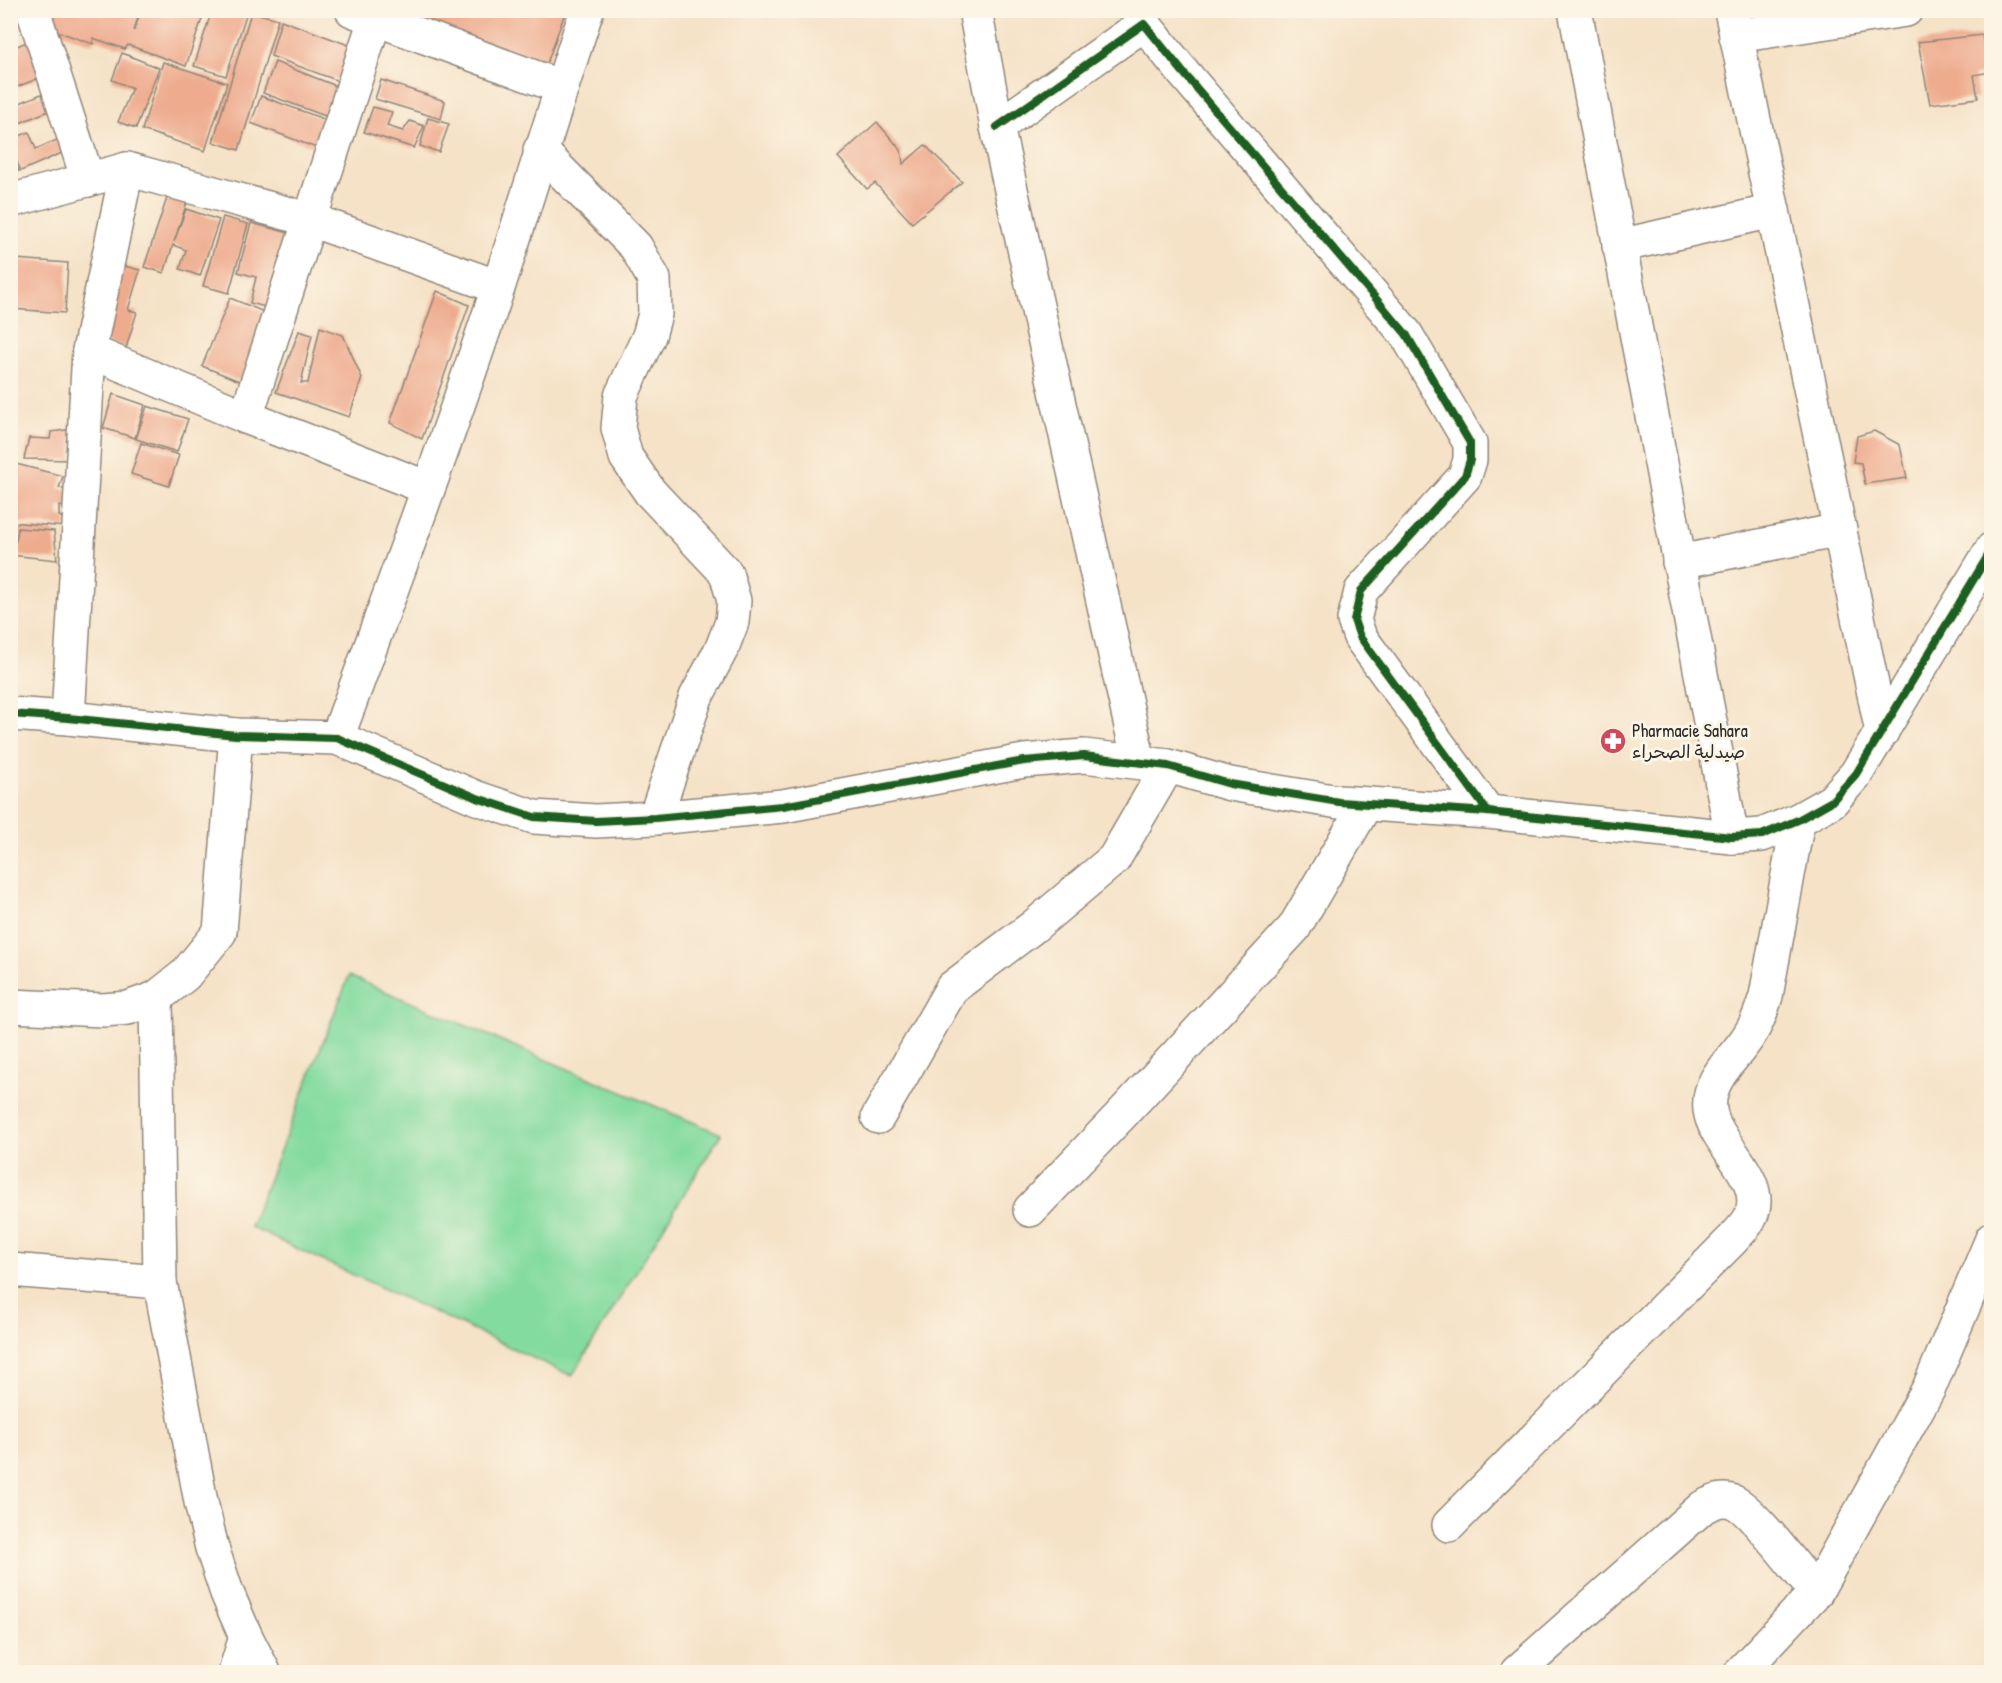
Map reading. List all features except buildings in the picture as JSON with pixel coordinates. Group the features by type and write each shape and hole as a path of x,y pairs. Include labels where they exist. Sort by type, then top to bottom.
{"street":[{"path":"33,10 88,180"},
{"path":"337,738 498,287 540,150 587,10"},
{"path":"878,1117 952,988 1033,927 1114,859 1154,764 997,127 975,10"},
{"path":"1575,10 1732,837"},
{"path":"1882,732 1733,23 1906,10"},
{"path":"246,417 311,220 369,13 561,87"},
{"path":"997,127 1152,17 1182,70 1407,334 1470,443 1470,460 1465,476 1361,591 1354,620 1360,637 1488,812"},
{"path":"540,150 636,247 654,279 655,314 649,336 621,396 618,428 626,457 650,492 726,573 734,602 732,622 722,648 696,698 655,818"},
{"path":"68,718 89,351 127,169"},
{"path":"10,201 127,169 311,220 498,287"},
{"path":"1619,246 1773,211"},
{"path":"89,351 246,417 428,488"},
{"path":"1679,562 1840,530"},
{"path":"10,714 236,735 337,738 477,798 534,817 596,820 655,818 783,806 1024,761 1084,756 1154,764 1230,784 1339,802 1488,812 1732,837 1762,835 1798,820 1832,801 1856,774 1992,549"},
{"path":"10,1006 103,1010 128,1008 156,998 184,975 220,932 236,735"},
{"path":"1030,1210 1294,928 1366,804"},
{"path":"1449,1525 1750,1220 1754,1209 1754,1192 1713,1120 1710,1095 1721,1071 1742,1047 1759,1017 1766,996 1798,820"},
{"path":"156,998 160,1282 201,1502 212,1548 227,1593 246,1638 264,1672"},
{"path":"1741,1672 1816,1592 1929,1388 1992,1239"},
{"path":"10,1270 160,1282"},
{"path":"1517,1672 1703,1508 1716,1500 1735,1502 1750,1514 1816,1592"},
{"path":"235,1672 246,1638"}],"green space":[{"path":"349,976 721,1134 572,1376 250,1227"}],"cycle path":[{"path":"997,127 1144,24 1406,334 1470,443 1470,460 1465,476 1361,591 1354,620 1360,637 1488,812"},
{"path":"10,714 236,735 337,738 477,798 534,817 596,821 783,806 1024,761 1084,756 1168,766 1230,784 1339,802 1488,812 1732,837 1762,835 1798,820 1832,801 1856,774 1992,549"}],"place":[{"name":"Pharmacie Sahara صيدلية الصحراء","path":"1613,741"}]}
